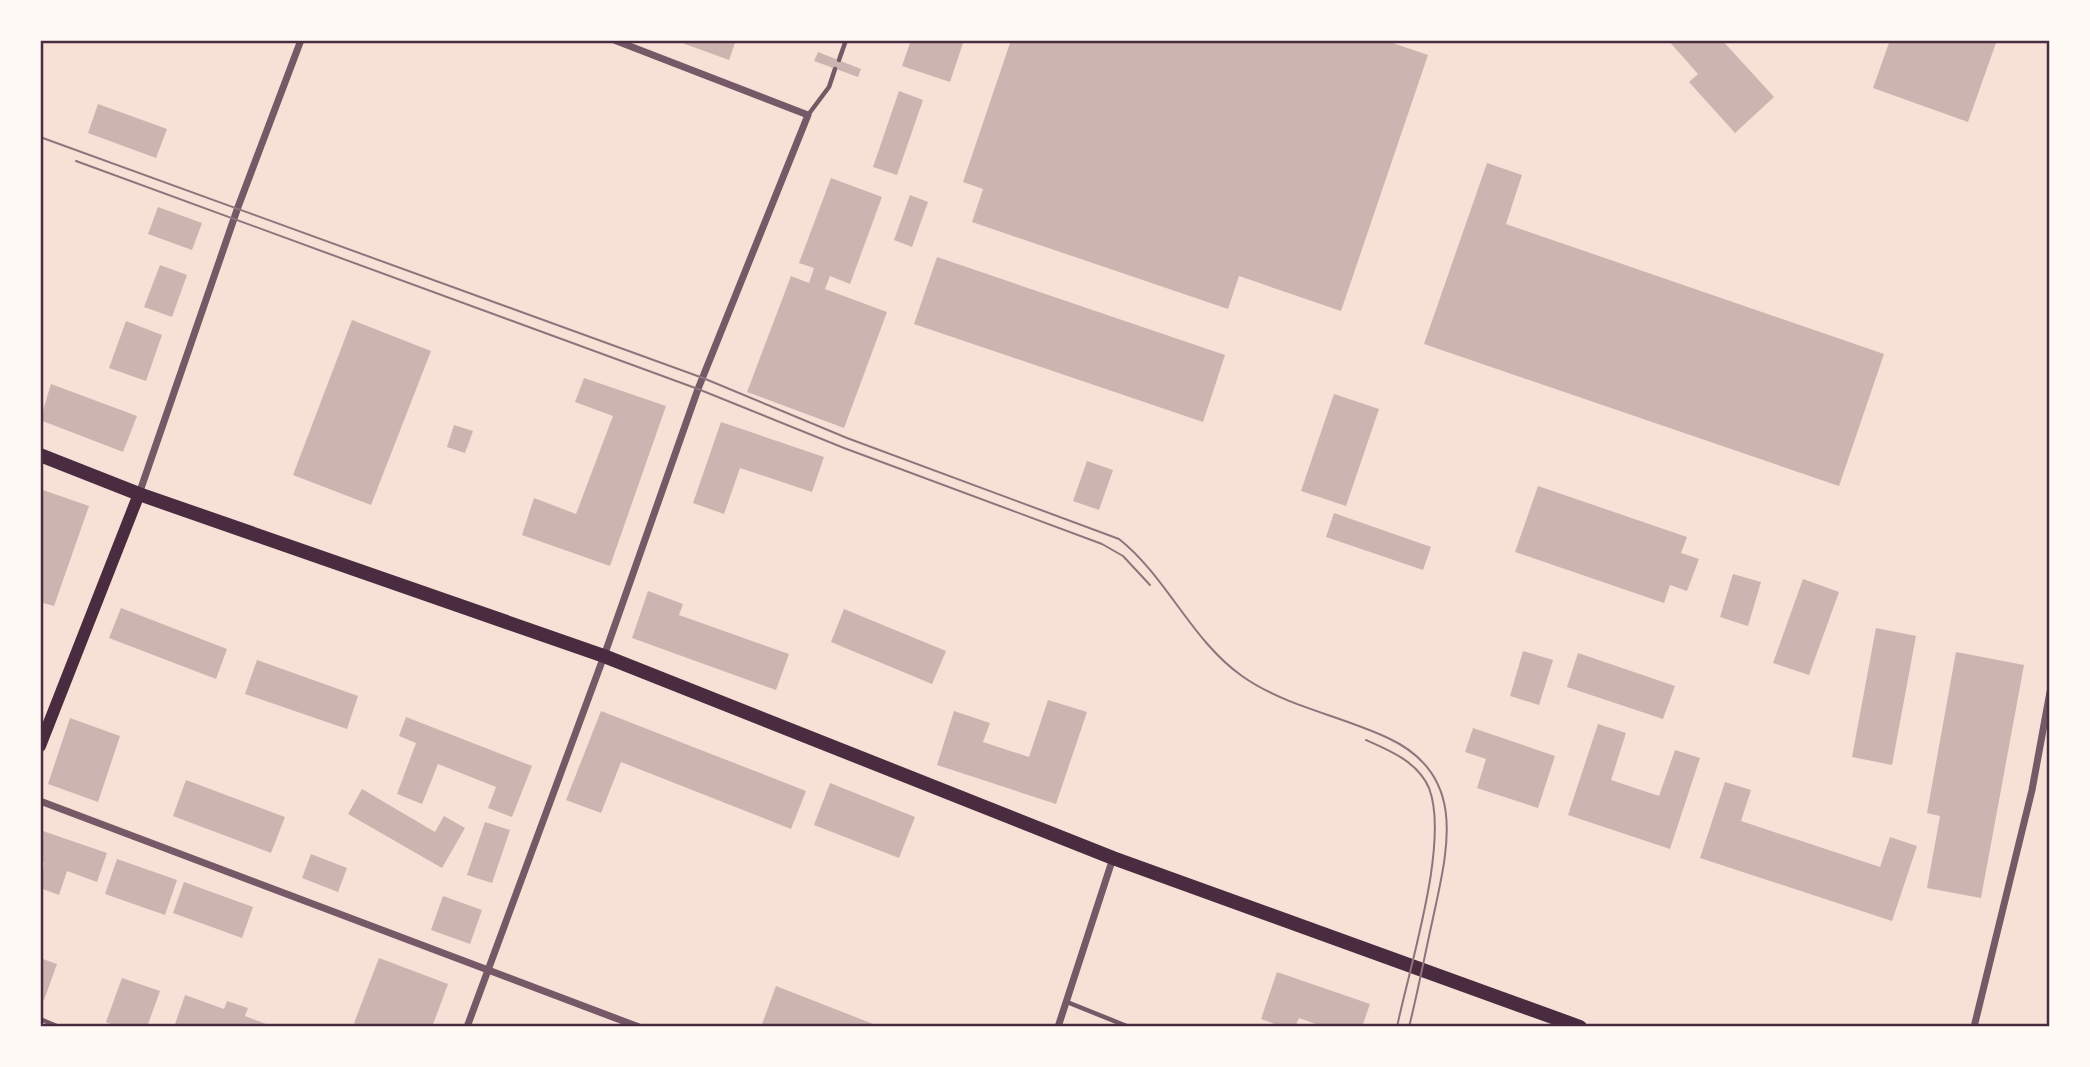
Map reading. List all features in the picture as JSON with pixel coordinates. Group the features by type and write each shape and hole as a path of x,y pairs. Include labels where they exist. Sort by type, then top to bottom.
{"main road":[{"path":"40,455 139,494 604,656 1114,858 1580,1027"},
{"path":"40,746 139,494"}],"street":[{"path":"139,494 237,207 301,40"},
{"path":"467,1027 604,656 698,389 808,115 614,40"},
{"path":"1974,1027 2032,790 2050,692"},
{"path":"40,801 639,1027"},
{"path":"1058,1027 1114,858"}],"lane":[{"path":"839,60 846,40"},
{"path":"808,115 829,87 835,69"},
{"path":"1067,1002 1129,1027"},
{"path":"40,1019 59,1027"}],"building":[{"path":"674,40 736,40 729,60"},
{"path":"911,40 964,40 950,82 902,66"},
{"path":"1011,40 1384,40 1428,55 1341,311 1239,276 1228,309 972,222 983,189 963,182"},
{"path":"1668,40 1722,40 1774,97 1735,133 1689,82 1698,74"},
{"path":"1890,40 1997,40 1968,122 1873,88"},
{"path":"818,52 861,69 858,77 814,61"},
{"path":"899,91 923,100 897,175 873,167"},
{"path":"98,104 167,129 156,158 88,133"},
{"path":"1487,163 1522,175 1506,224 1884,354 1839,486 1424,344"},
{"path":"831,178 882,197 850,284 830,276 825,289 887,312 844,428 747,392 791,276 809,283 814,268 799,263"},
{"path":"910,195 928,202 912,247 894,240"},
{"path":"158,207 202,223 192,250 148,234"},
{"path":"937,257 1225,355 1203,422 914,324"},
{"path":"160,265 187,275 172,317 144,307"},
{"path":"352,320 431,351 371,505 293,475"},
{"path":"126,321 162,335 146,381 109,368"},
{"path":"584,378 666,406 610,566 522,535 534,498 576,514 613,416 575,402"},
{"path":"51,384 137,416 123,452 40,420"},
{"path":"1334,394 1379,409 1346,506 1301,491"},
{"path":"721,422 824,457 812,492 740,468 724,514 693,503"},
{"path":"454,425 473,431 465,453 447,447"},
{"path":"1087,461 1113,470 1099,510 1073,501"},
{"path":"1538,486 1687,537 1681,553 1699,559 1687,591 1670,585 1664,603 1515,552"},
{"path":"40,489 89,506 54,606 40,602"},
{"path":"1334,513 1431,547 1423,570 1326,537"},
{"path":"1733,574 1761,582 1748,626 1720,617"},
{"path":"1803,579 1839,592 1809,675 1773,663"},
{"path":"648,591 683,604 679,615 789,654 776,690 632,638"},
{"path":"121,608 227,649 216,679 109,638"},
{"path":"844,609 946,651 932,684 831,642"},
{"path":"1876,628 1916,636 1892,765 1852,757"},
{"path":"1523,651 1553,660 1539,705 1510,696"},
{"path":"1956,652 2024,665 1981,898 1927,888 1940,816 1927,813"},
{"path":"1578,653 1675,686 1663,719 1567,687"},
{"path":"257,660 358,696 347,729 245,694"},
{"path":"1048,700 1087,712 1056,804 937,765 954,711 990,723 983,742 1029,757"},
{"path":"601,711 806,791 791,829 621,762 601,813 566,800"},
{"path":"406,717 532,766 512,817 488,808 496,787 438,764 422,804 397,794 416,743 399,736"},
{"path":"70,718 120,736 98,802 48,784"},
{"path":"1598,724 1626,733 1611,780 1659,796 1675,750 1700,758 1670,849 1568,815"},
{"path":"1473,728 1555,756 1538,808 1477,788 1486,759 1465,752"},
{"path":"186,780 285,817 271,853 173,816"},
{"path":"1725,782 1751,790 1741,821 1880,867 1890,837 1917,846 1892,921 1700,858"},
{"path":"830,783 915,817 899,858 814,825"},
{"path":"362,789 435,832 444,816 465,828 442,868 348,814"},
{"path":"485,822 510,830 492,883 467,875"},
{"path":"40,830 107,853 97,882 67,871 59,895 40,888 44,863 40,862"},
{"path":"311,854 347,868 338,892 302,878"},
{"path":"117,859 177,880 165,915 105,894"},
{"path":"184,882 253,907 242,938 173,913"},
{"path":"443,896 482,910 470,944 431,930"},
{"path":"40,958 57,964 44,1000 40,998"},
{"path":"379,958 448,984 432,1027 363,1027 354,1023"},
{"path":"1277,972 1370,1004 1362,1027 1324,1027 1299,1018 1295,1027 1283,1027 1261,1019"},
{"path":"122,978 160,991 147,1027 118,1027 106,1022"},
{"path":"776,986 881,1027 761,1027"},
{"path":"185,995 224,1009 227,1001 248,1008 245,1016 274,1027 174,1027"}],"tram line":[{"path":"40,137 703,378 847,438 1119,539 1151,571 1208,645 1242,676 1276,695 1388,738 1414,753 1431,772 1441,793 1446,816 1444,866 1409,1027"},
{"path":"76,161 698,389 844,448 1102,544 1123,556 1150,585"},
{"path":"1366,740 1402,758 1418,771 1429,788 1434,811 1435,840 1431,872 1397,1027"}]}
